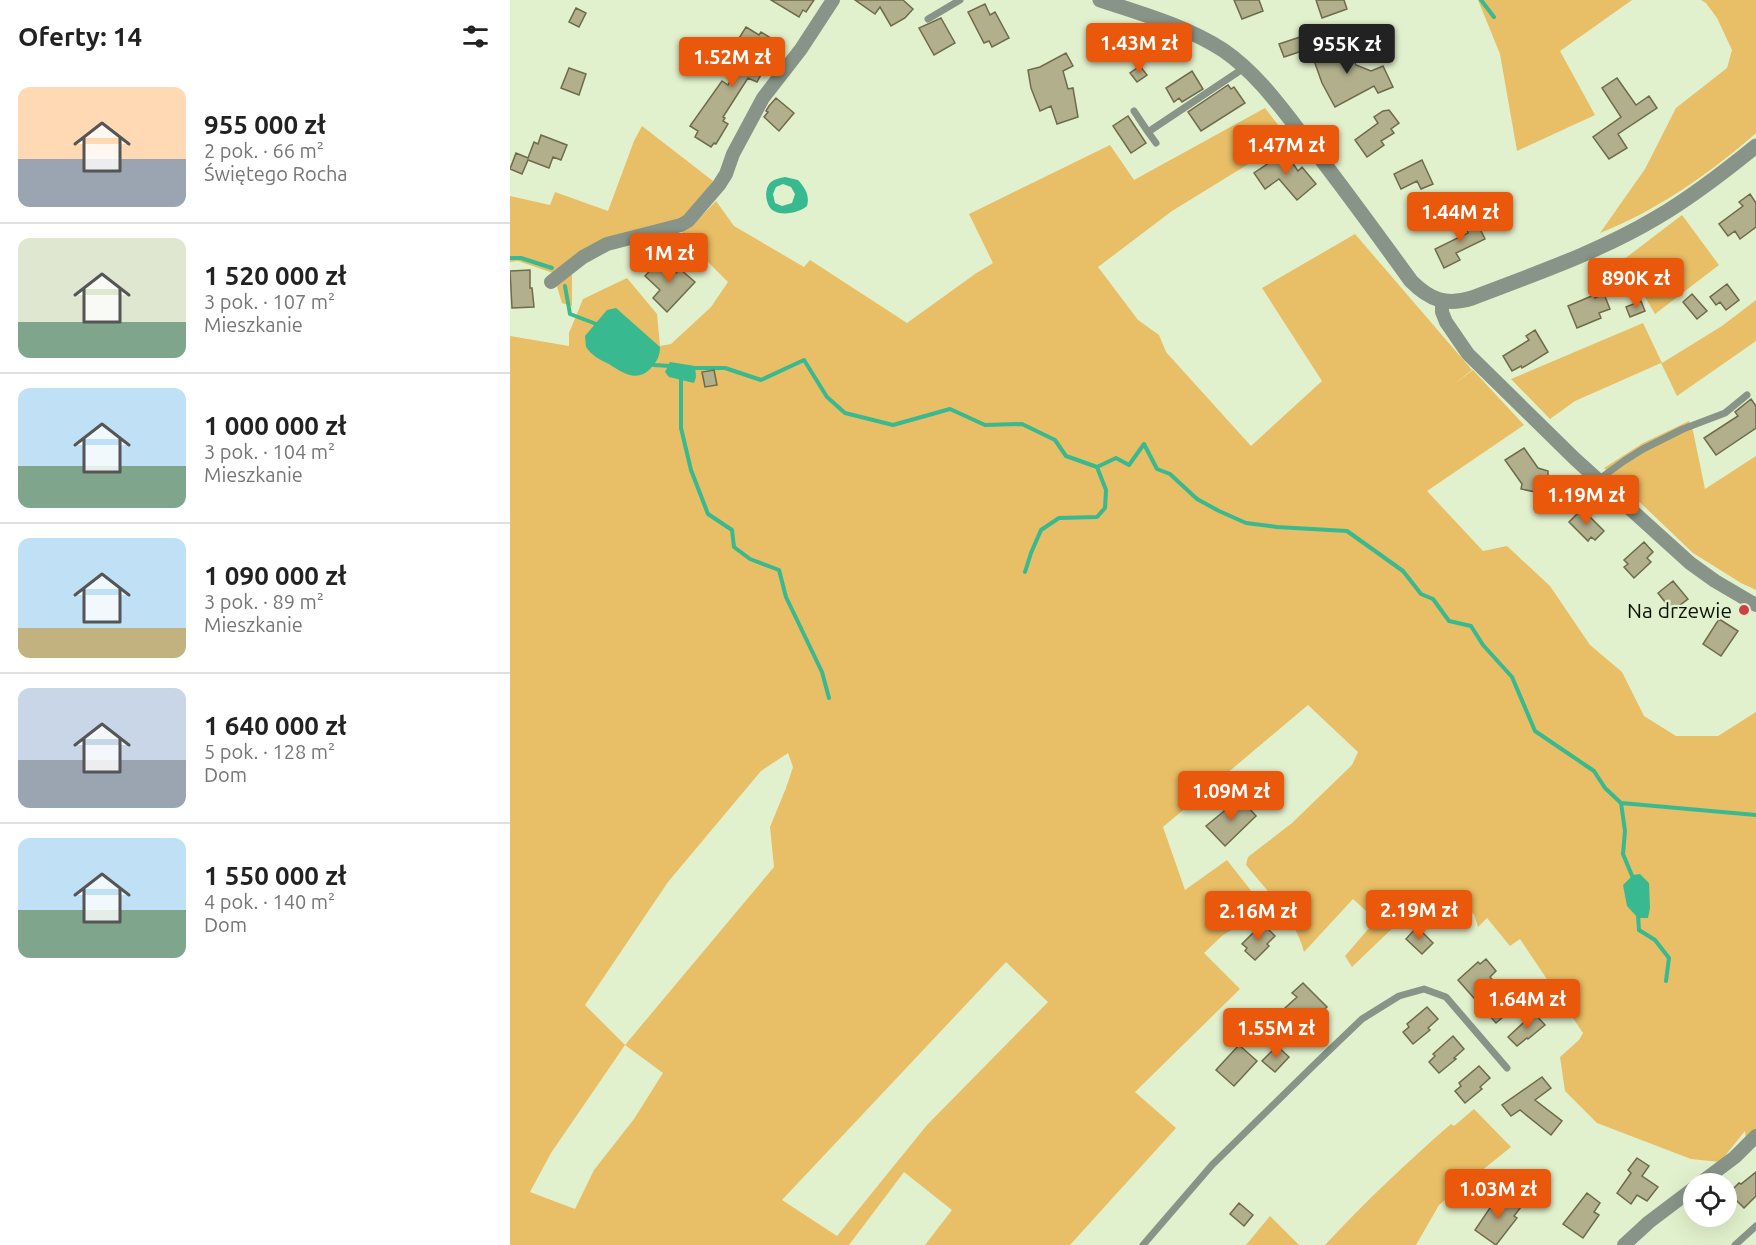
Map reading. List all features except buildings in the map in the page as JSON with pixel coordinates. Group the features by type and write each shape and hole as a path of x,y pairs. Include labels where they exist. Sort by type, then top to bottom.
{"street":[{"path":"550,282 583,257 607,244 688,222 719,185 763,98 801,49 833,0"},
{"path":"1100,0 1185,30 1224,51 1244,68 1301,133 1412,281 1428,296 1442,301 1461,302 1472,298 1626,234 1690,196 1756,146"},
{"path":"1442,301 1442,312 1446,322 1468,354 1575,459 1690,563 1756,605"},
{"path":"1714,1173 1735,1157 1756,1136"},
{"path":"1624,1245 1649,1222 1683,1196"}],"lane":[{"path":"928,19 960,0"},
{"path":"1148,132 1244,68"},
{"path":"1134,111 1156,143"},
{"path":"1598,480 1643,449 1683,429 1725,413 1747,395"},
{"path":"1143,1245 1212,1165 1314,1065 1362,1019 1399,996 1425,989 1446,997 1507,1068"},
{"path":"1735,1245 1756,1226"}],"shaded area":[{"path":"1478,0 1632,0 1560,51 1595,115 1517,151 1500,54"},
{"path":"1701,0 1756,0 1756,133 1682,190 1600,233 1645,169 1676,108 1727,68 1732,50 1717,18"},
{"path":"1265,108 1289,139 1172,211 1098,267 1138,320 1159,335 1166,352 1251,446 1322,381 1262,288 1355,234 1472,370 1453,385 1473,370 1524,425 1427,491 1483,551 1507,546 1550,586 1590,645 1622,672 1644,716 1676,736 1718,736 1756,712 1756,1131 1746,1140 1745,1131 1720,1162 1691,1159 1597,1123 1565,1091 1560,1057 1579,1040 1583,1033 1520,939 1510,946 1487,918 1478,927 1474,914 1425,897 1352,967 1345,956 1376,920 1353,899 1304,952 1288,917 1246,865 1248,857 1292,823 1352,765 1358,752 1308,705 1163,827 1185,890 1227,860 1263,906 1247,921 1223,935 1204,953 1240,989 1135,1092 1176,1128 1070,1245 925,1245 952,1210 904,1172 849,1245 510,1245 510,336 569,346 569,333 583,299 627,278 657,314 660,346 671,344 711,307 728,282 680,234 691,227 716,201 734,226 804,267 810,260 907,323 993,263 969,214 1110,145 1134,180","holes":["788,753 793,767 770,827 774,867 625,1045 585,1005 668,882 761,771","1006,962 1048,1002 927,1125 837,1236 782,1200","625,1045 663,1073 634,1119 594,1170 575,1209 530,1192 551,1153"]},
{"path":"642,126 713,181 683,219 611,238 585,248 553,273 518,261 510,262 510,196 550,205 555,192 608,211 634,141"},
{"path":"785,177 798,180 805,189 807,206 799,211 779,213 769,206 767,188 773,181","holes":["783,184 791,187 795,194 792,203 782,206 775,203 773,194 776,187"]},
{"path":"1682,215 1719,265 1655,314 1623,260"},
{"path":"572,274 572,306 562,303 556,283"},
{"path":"1756,300 1756,341 1677,396 1661,363 1575,401 1550,419 1511,379 1643,323 1662,363 1722,326"},
{"path":"616,308 660,347 659,356 646,373 635,376 620,371 596,357 586,347 585,336 607,310"},
{"path":"670,362 695,366 694,383 669,377 665,372"},
{"path":"1689,421 1705,489 1756,456 1756,590 1693,553 1604,468 1643,443"},
{"path":"1640,874 1649,883 1648,918 1638,918 1627,906 1623,885 1633,875"},
{"path":"1474,1109 1511,1147 1439,1205 1416,1245 1325,1245 1418,1153 1451,1124 1454,1126"},
{"path":"1270,1216 1299,1245 1246,1245"}],"waterway":[{"path":"1481,0 1494,17"},
{"path":"510,258 521,258 552,268"},
{"path":"565,286 570,314 599,325"},
{"path":"692,368 725,368 761,380 804,360 827,397 845,413 893,425 950,409 985,425 1022,424 1055,440 1066,456 1097,467 1116,458 1129,465 1144,444 1157,469 1170,474 1197,499 1246,523 1347,531 1403,571 1421,594 1433,599 1449,621 1471,626 1483,645 1512,677 1535,731 1594,771 1605,788 1621,803 1625,831 1623,854 1633,878"},
{"path":"652,363 670,366"},
{"path":"681,376 681,428 691,470 708,514 732,530 734,547 750,559 779,570 786,597 822,672 829,698"},
{"path":"1025,572 1041,530 1059,518 1097,517 1105,508 1106,490 1097,467"},
{"path":"1621,803 1756,815"},
{"path":"1638,915 1639,930 1655,940 1669,958 1666,981"}],"place":[{"name":"Na drzewie","path":"1744,610"}]}
